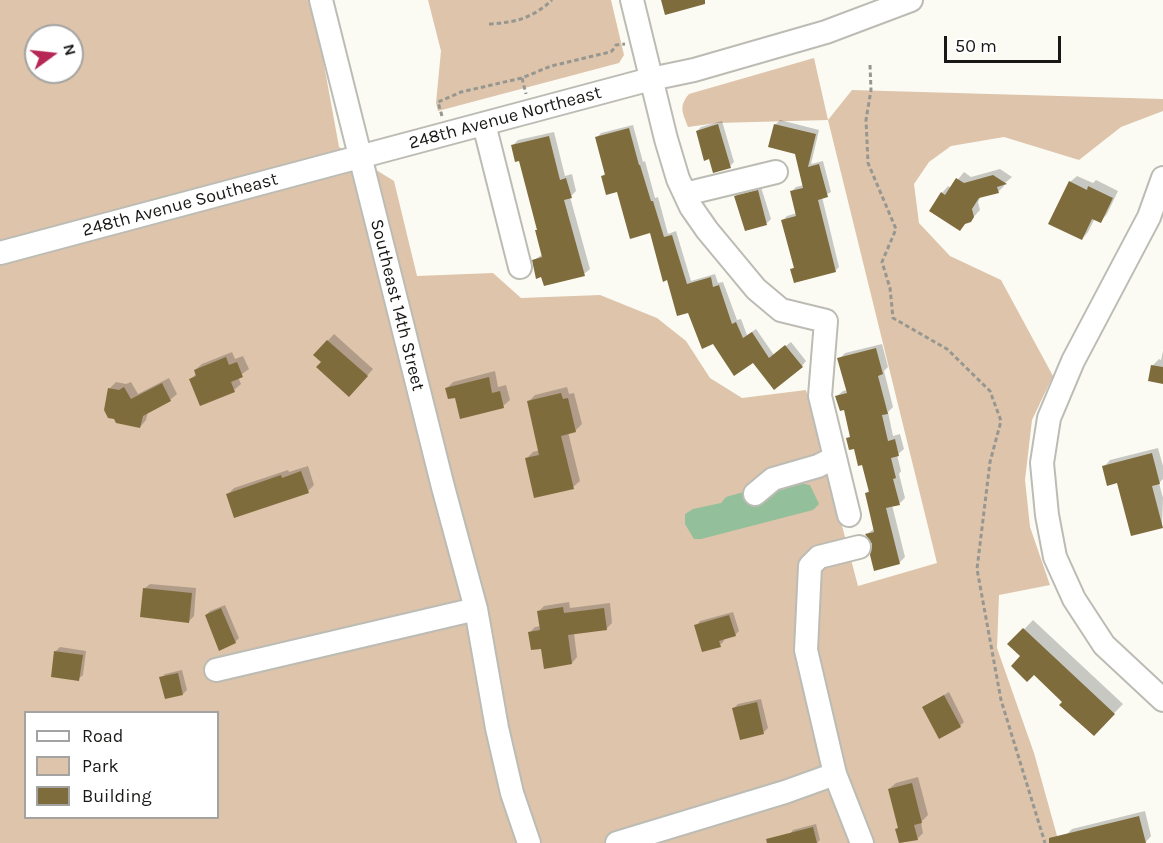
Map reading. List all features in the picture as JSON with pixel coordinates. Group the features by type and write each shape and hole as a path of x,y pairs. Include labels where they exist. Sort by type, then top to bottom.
{"street":[{"name":"Southeast 14th Street","path":"321,0 359,157 476,609 497,728 512,793 529,843"},
{"path":"632,0 666,139 678,179 691,207 756,289 782,310 826,321 820,396 849,515"},
{"name":"248th Avenue Northeast","path":"359,157 651,79 694,70 826,32 912,0"},
{"path":"483,124 520,267"},
{"name":"248th Avenue Southeast","path":"0,253 359,157"},
{"path":"685,194 776,172"},
{"path":"1163,178 1149,217 1069,370 1049,418 1042,463 1047,515 1055,558 1074,599 1104,645 1163,700"},
{"path":"754,494 773,479 818,466 834,458"},
{"path":"859,547 819,557 810,566 806,650 835,774 862,843"},
{"path":"216,670 476,609"},
{"path":"617,843 785,792 835,774"}],"path":[{"path":"489,24 523,20 537,13 552,0"},
{"path":"447,134 438,102 445,98 460,92 522,78 551,66 609,52 616,45 642,40"},
{"path":"870,64 871,90 866,120 868,163 896,229 882,262 890,288 893,318 946,350 990,390 1001,421 990,462 977,569 1001,700 1045,843"}],"green space":[{"path":"0,0 309,0 319,37 339,147 394,181 417,276 493,273 521,298 600,295 657,318 686,341 710,378 742,398 806,390 858,586 937,563 828,120 852,90 1163,99 1163,111 1121,127 1079,160 1004,137 951,146 929,162 914,184 919,223 950,256 1001,280 1053,376 1032,420 1025,480 1030,527 1050,585 999,595 997,648 1034,753 1059,843 0,843"},
{"path":"428,0 611,0 624,55 619,63 438,111 436,103 441,51"},
{"path":"814,58 828,120 717,123 688,127 683,114 683,106 689,94"}],"shaded area":[{"path":"798,483 810,485 819,504 813,510 701,539 694,539 685,524 685,514 693,509 721,503 726,497 751,490 770,494"}],"building":[{"path":"661,0 705,0 705,4 665,15"},
{"path":"718,124 731,168 713,173 709,159 704,161 696,131"},
{"path":"774,124 816,134 808,167 819,164 828,197 818,200 836,272 794,283 790,269 794,268 781,220 796,216 790,191 803,188 795,154 768,147"},
{"path":"629,128 664,237 672,235 687,284 711,277 713,287 719,285 732,324 736,322 743,338 752,332 769,358 785,345 803,367 774,390 753,363 734,376 713,344 702,349 688,313 677,316 667,280 663,282 650,233 630,239 617,192 606,195 601,176 605,175 595,137"},
{"path":"549,136 560,180 566,178 572,198 564,200 585,276 544,286 541,277 536,279 532,260 542,257 535,230 537,230 519,161 515,162 511,145"},
{"path":"993,175 1007,184 997,187 999,193 979,198 972,209 974,217 960,231 929,211 941,192 945,195 956,178 964,183"},
{"path":"1069,181 1087,190 1088,186 1113,198 1101,223 1092,219 1082,240 1048,224"},
{"path":"758,190 767,225 745,231 734,196"},
{"path":"327,340 368,376 349,397 316,367 321,362 313,355"},
{"path":"876,348 883,374 878,376 888,414 882,415 888,441 895,439 899,456 891,458 896,478 893,479 900,505 886,508 900,564 874,571 870,555 872,544 865,534 874,532 865,493 869,492 862,465 858,466 854,449 849,450 846,438 850,437 844,410 840,411 835,396 847,393 837,358"},
{"path":"226,357 229,365 237,362 243,377 231,382 235,392 200,406 189,379 196,376 194,370"},
{"path":"1151,365 1163,367 1163,384 1148,381"},
{"path":"489,377 492,393 500,391 504,408 460,419 455,398 448,399 445,388"},
{"path":"162,383 171,401 143,416 140,428 116,423 114,419 108,418 104,410 108,388 119,390 124,387 131,399"},
{"path":"561,393 563,399 568,398 576,432 561,436 574,489 534,498 525,458 539,455 527,401"},
{"path":"1152,453 1160,484 1152,486 1163,528 1131,536 1117,483 1107,486 1102,466"},
{"path":"301,471 309,493 234,518 226,494 281,475 282,478"},
{"path":"143,588 192,593 189,623 140,617"},
{"path":"563,607 564,613 604,608 607,630 568,635 572,664 544,669 541,649 531,650 528,632 540,630 537,611"},
{"path":"221,608 236,643 219,651 205,615"},
{"path":"729,615 736,636 719,641 721,647 702,652 694,625"},
{"path":"1023,628 1115,714 1094,736 1059,705 1062,702 1034,675 1027,682 1011,666 1020,656 1007,644"},
{"path":"54,651 83,655 79,681 51,677"},
{"path":"178,673 183,695 165,699 159,677"},
{"path":"944,695 961,727 939,739 922,707"},
{"path":"757,702 764,734 740,740 732,708"},
{"path":"912,783 922,823 914,825 918,840 899,843 895,829 898,828 888,789"},
{"path":"1139,816 1146,843 1049,843 1049,838"},
{"path":"813,827 817,843 767,843 766,839"}]}
